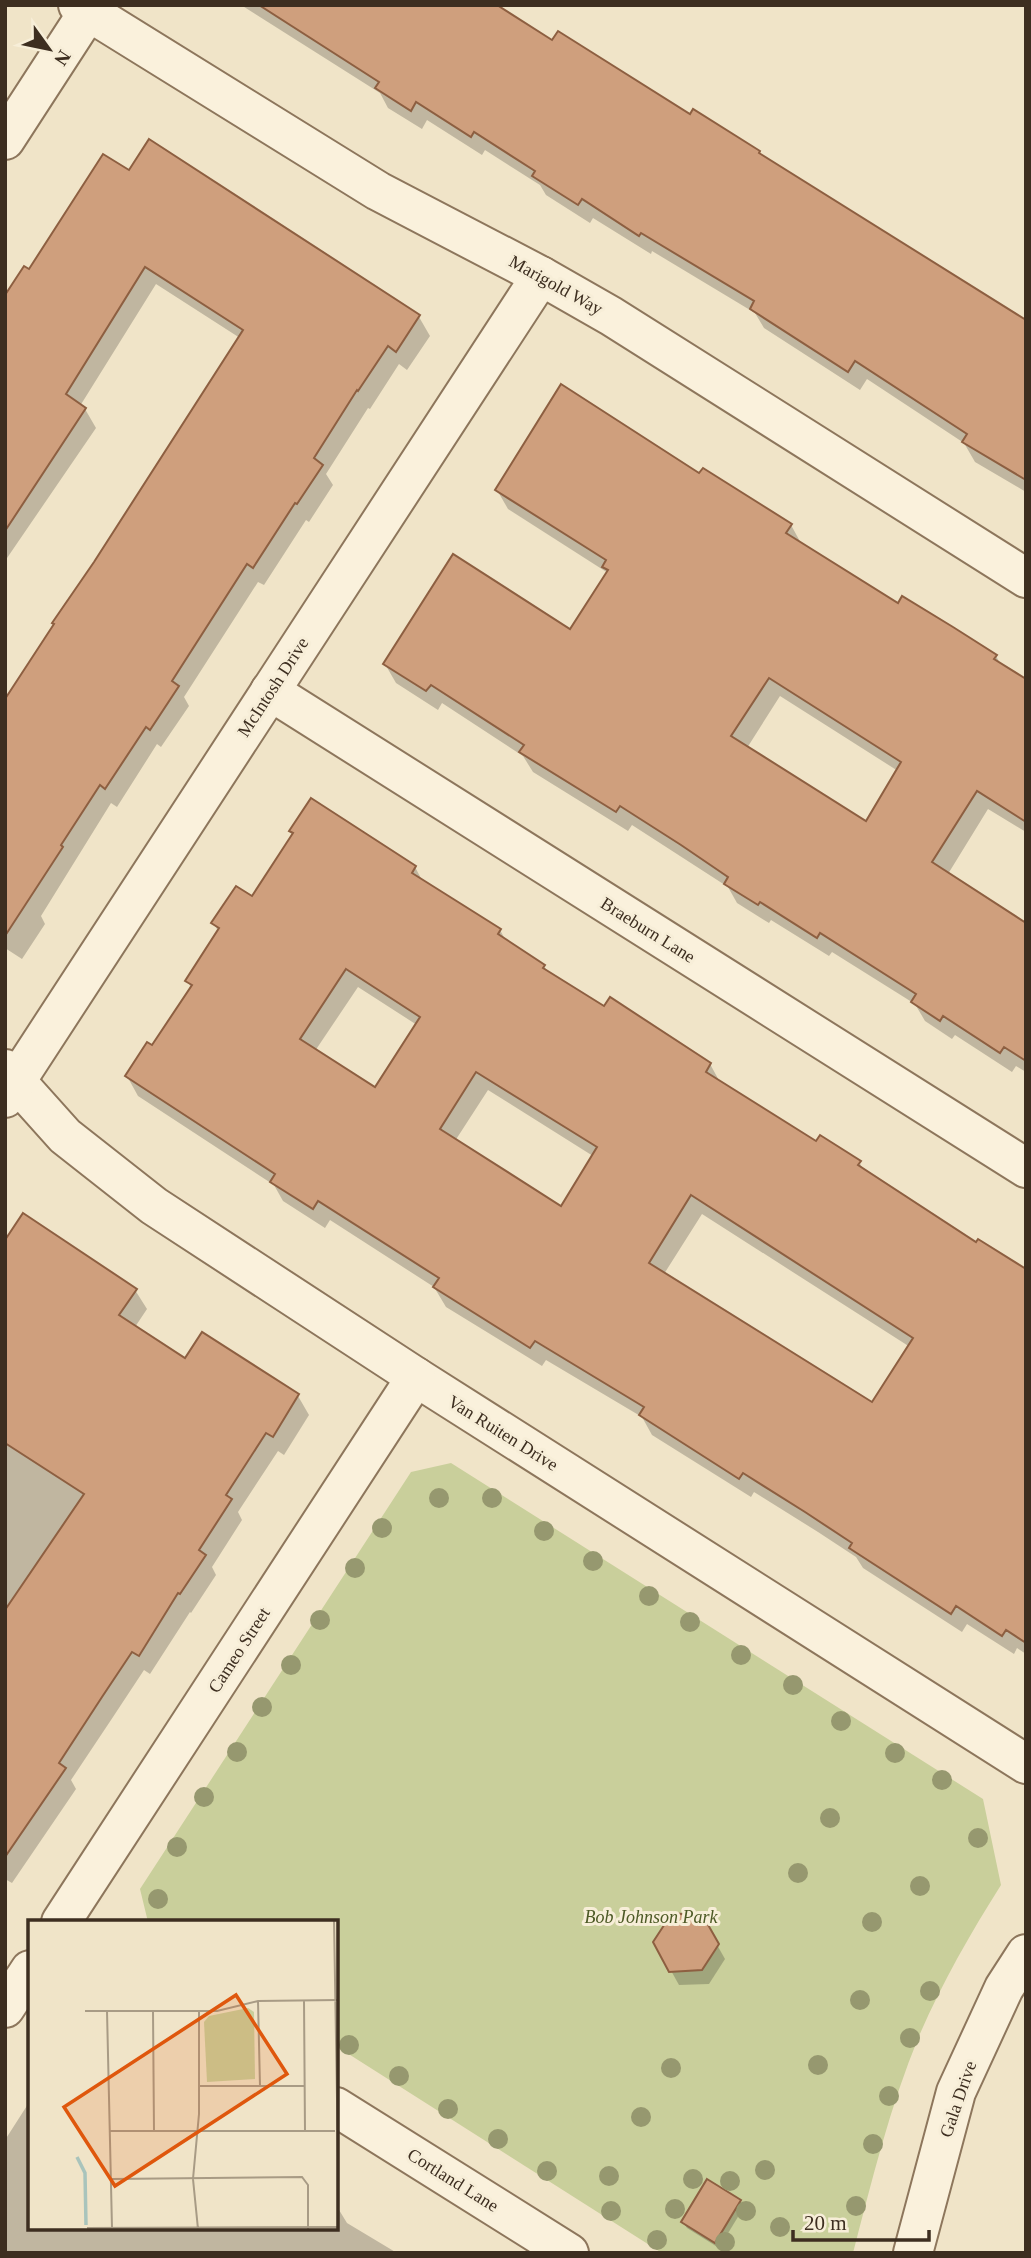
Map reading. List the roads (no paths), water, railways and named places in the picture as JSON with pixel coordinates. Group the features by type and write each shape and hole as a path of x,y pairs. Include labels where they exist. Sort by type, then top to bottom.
{"street":[{"path":"5,140 83,9"},
{"name":"Marigold Way","path":"83,9 378,191 541,275 623,323 1026,578"},
{"name":"McIntosh Drive","path":"9,1083 270,691 541,275"},
{"name":"Braeburn Lane","path":"270,691 1026,1168"},
{"name":"Van Ruiten Drive","path":"9,1083 65,1136 153,1206 416,1377 1026,1764"},
{"name":"Cameo Street","path":"62,1920 416,1377"},
{"name":"Gala Drive","path":"913,2253 956,2092 1004,1988 1026,1954"},
{"path":"5,2008 28,1973"},
{"name":"Cortland Lane","path":"338,2107 569,2253"}],"park label":[{"name":"Bob Johnson Park","path":"651,1917"}]}
